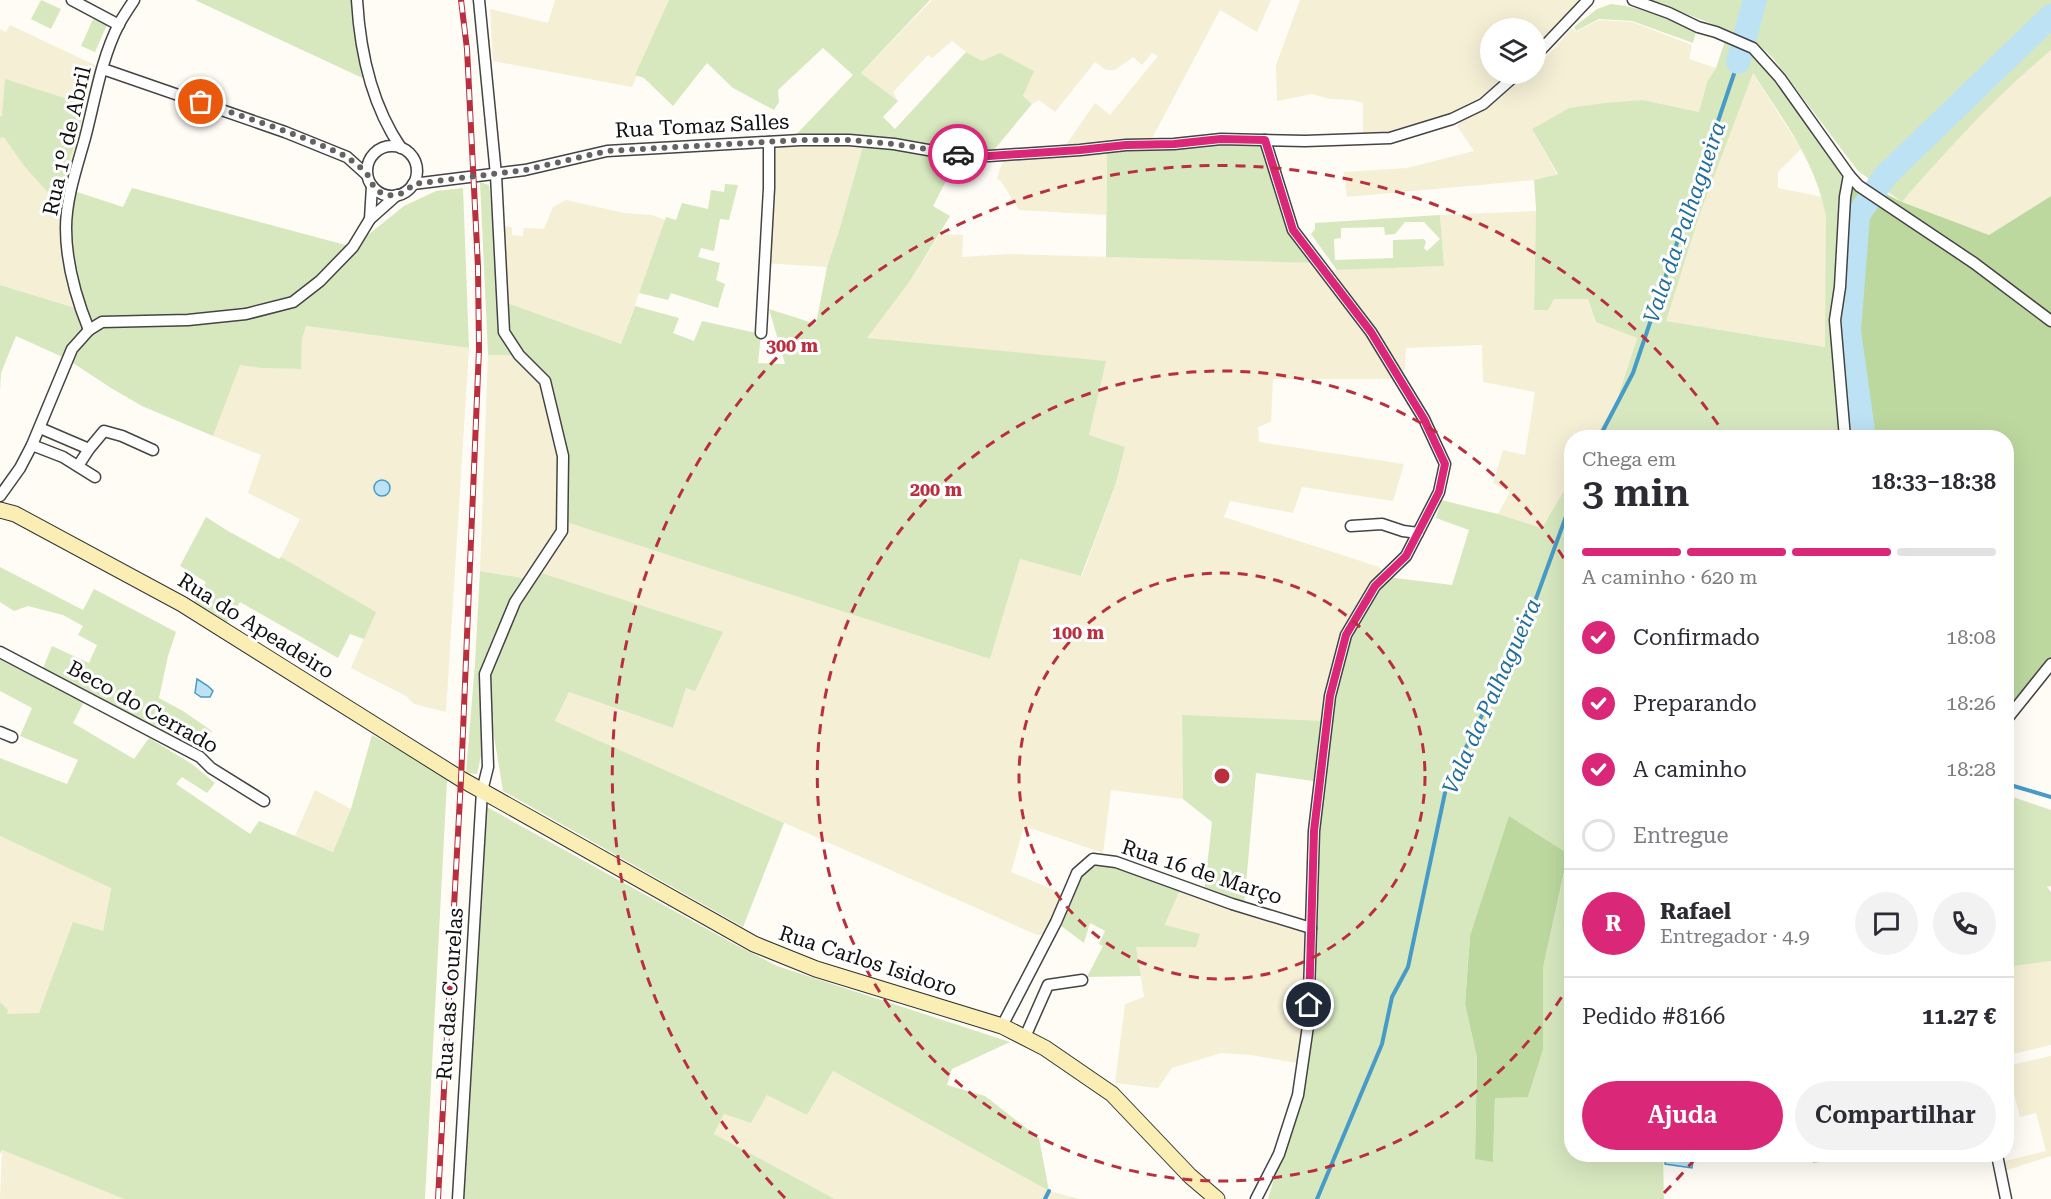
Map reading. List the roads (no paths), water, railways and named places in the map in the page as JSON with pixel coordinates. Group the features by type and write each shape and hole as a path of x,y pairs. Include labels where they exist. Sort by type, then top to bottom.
{"street":[{"path":"72,0 119,25"},
{"name":"Rua 1º de Abril","path":"89,330 80,309 72,276 66,226 71,190 103,69 119,25 134,0"},
{"path":"0,496 20,468 32,445 72,349 89,330 102,322 188,320 246,314 292,302 320,280 353,248 370,219 413,184 416,167 411,155 401,147 386,126 372,93 359,26 357,0"},
{"name":"Rua das Courelas","path":"458,1199 482,791 488,767 485,674 514,602 562,531 563,456 545,381 519,355 504,332 496,174 479,0"},
{"path":"1546,44 1588,0"},
{"path":"1633,0 1669,12 1698,27 1753,48 1780,78 1859,186 1974,263 2051,321"},
{"path":"103,69 243,117 347,157 367,174 372,186 370,219"},
{"name":"Rua Tomaz Salles","path":"413,184 496,174 607,151 769,142 849,140 894,144 945,153 989,156 1221,139 1360,140 1390,138 1452,119 1483,104 1506,84"},
{"path":"376,153 386,126"},
{"path":"1257,1199 1279,1154 1298,1095 1308,1026 1314,831 1329,704 1346,635 1375,586 1406,556 1439,492 1445,464 1424,419 1371,332 1293,230 1265,140"},
{"path":"761,333 769,188 769,142"},
{"path":"367,174 368,162 376,153 387,146 401,147"},
{"path":"347,157 376,153"},
{"path":"416,167 441,180"},
{"path":"1844,430 1835,320 1840,288 1845,197 1849,175"},
{"path":"372,186 383,194 397,195"},
{"path":"40,428 89,449"},
{"path":"78,466 104,432 122,436 153,450"},
{"path":"32,445 63,457 95,477"},
{"name":"Rua do Apeadeiro","path":"0,510 15,514 182,604 482,791"},
{"path":"1351,526 1382,524 1418,533"},
{"name":"Beco do Cerrado","path":"0,652 200,757 211,768 264,801"},
{"path":"2014,710 2051,664"},
{"path":"0,732 12,737"},
{"name":"Rua Carlos Isidoro","path":"482,791 754,944 816,969 1002,1026 1024,1037 1064,1060 1112,1094 1190,1176 1217,1199"},
{"name":"Rua 16 de Março","path":"1002,1026 1051,934 1077,873 1093,859 1116,862 1232,904 1311,928"},
{"path":"1024,1037 1048,985 1082,980"},
{"path":"1998,1162 2006,1199"}],"water":[{"path":"379,480 385,480 390,488 388,494 379,496 374,491 374,485"},
{"path":"197,679 213,691 210,697 201,697 195,693"},
{"path":"1665,1162 1693,1162 1692,1168 1665,1164"}],"waterway":[{"name":"Vala da Palhagueira","path":"1738,62 1755,0"},
{"path":"1863,430 1849,331 1858,215 1886,175 2051,16"},
{"name":"Vala da Palhagueira","path":"1603,430 1633,373 1738,62"},
{"name":"Vala da Palhagueira","path":"1317,1199 1382,1044 1392,997 1408,967 1446,788 1526,626 1564,522"},
{"path":"2014,786 2051,797"},
{"path":"1045,1199 1049,1191"}],"railway":[{"path":"438,1199 461,779 479,349 478,267 467,49 461,0"}]}
